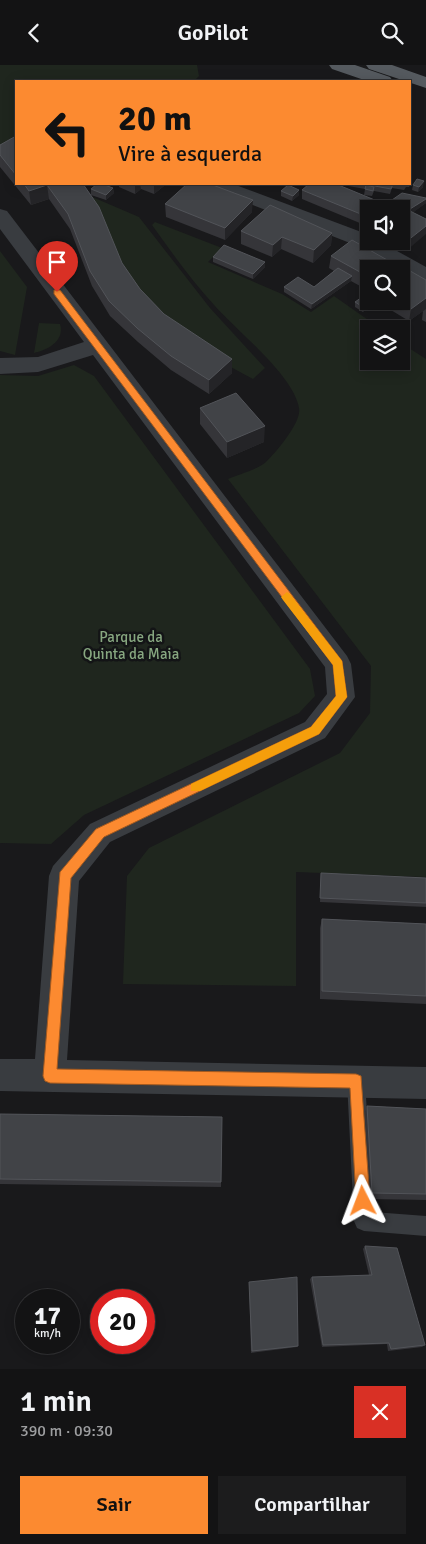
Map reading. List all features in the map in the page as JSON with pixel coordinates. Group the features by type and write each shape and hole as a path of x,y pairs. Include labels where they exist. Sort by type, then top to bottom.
{"main road":[{"path":"338,65 381,80"},
{"path":"375,65 426,83"},
{"path":"411,91 426,97"}],"street":[{"path":"219,185 357,238 426,276"},
{"path":"0,215 338,664 341,697 315,730 100,833 64,876 50,1076"},
{"path":"0,367 22,367 51,363 98,345"},
{"path":"0,1075 426,1083"}],"lane":[{"path":"356,1081 364,1221 426,1226"}],"green space":[{"path":"0,65 197,65 199,76 195,80 15,80 15,143 0,152"},
{"path":"83,193 139,217 210,308 265,368 253,379 199,350 144,303"},
{"path":"155,222 222,248 208,262 282,294 311,312 334,296 368,320 360,320 360,370 410,370 410,349 426,359 426,877 296,872 296,986 123,984 127,876 149,848 340,753 370,713 371,666 228,479 262,465 282,444 293,429 299,414 295,395 276,368 198,287 152,225"},
{"path":"0,251 27,287 15,355 0,351"},
{"path":"39,323 60,324 61,330 58,340 54,344 45,350 34,353"},
{"name":"Parque da Quinta da Maia","path":"74,365 94,376 310,669 315,696 299,713 84,815 51,844 0,843 0,375 38,376"}],"building":[{"path":"15,137 15,174 0,155 0,145"},
{"path":"417,179 424,181 419,187 413,185"},
{"path":"25,185 47,185 29,191"},
{"path":"47,185 84,185 99,207 122,263 140,289 164,314 232,359 209,380 171,356 137,328 109,301 90,271 68,214"},
{"path":"96,185 105,185 113,188 106,195 91,189"},
{"path":"186,185 213,185 253,200 225,228 165,204"},
{"path":"288,185 299,190 293,196 281,191"},
{"path":"308,185 338,185 375,200 360,200 360,214 302,190"},
{"path":"366,185 374,187 373,191 365,189"},
{"path":"369,185 393,185 391,189"},
{"path":"402,193 426,198 410,209 410,200 392,200"},
{"path":"270,205 332,233 314,250 282,237 273,245 241,231"},
{"path":"410,211 426,219 426,226 410,239"},
{"path":"352,240 360,245 360,250 370,250 387,260 360,260 360,272 331,256"},
{"path":"224,245 265,262 253,274 213,257"},
{"path":"338,268 352,276 312,304 284,287 298,277 314,287"},
{"path":"410,271 426,280 426,298 411,309"},
{"path":"360,299 360,305 355,302"},
{"path":"236,393 265,426 227,442 200,408"},
{"path":"321,873 426,878 426,903 320,898"},
{"path":"322,919 426,924 426,996 322,991"},
{"path":"367,1106 426,1109 426,1194 372,1193"},
{"path":"0,1114 222,1117 221,1182 0,1179"},
{"path":"365,1246 397,1248 425,1345 391,1349 389,1343 323,1345 312,1277 372,1275"},
{"path":"297,1277 298,1346 252,1351 249,1282"}],"slow traffic":[{"path":"196,787 315,730 341,697 338,664 287,597"}],"route":[{"path":"57,292 338,664 341,697 315,730 100,833 64,876 50,1076 356,1081 363,1201"}]}
